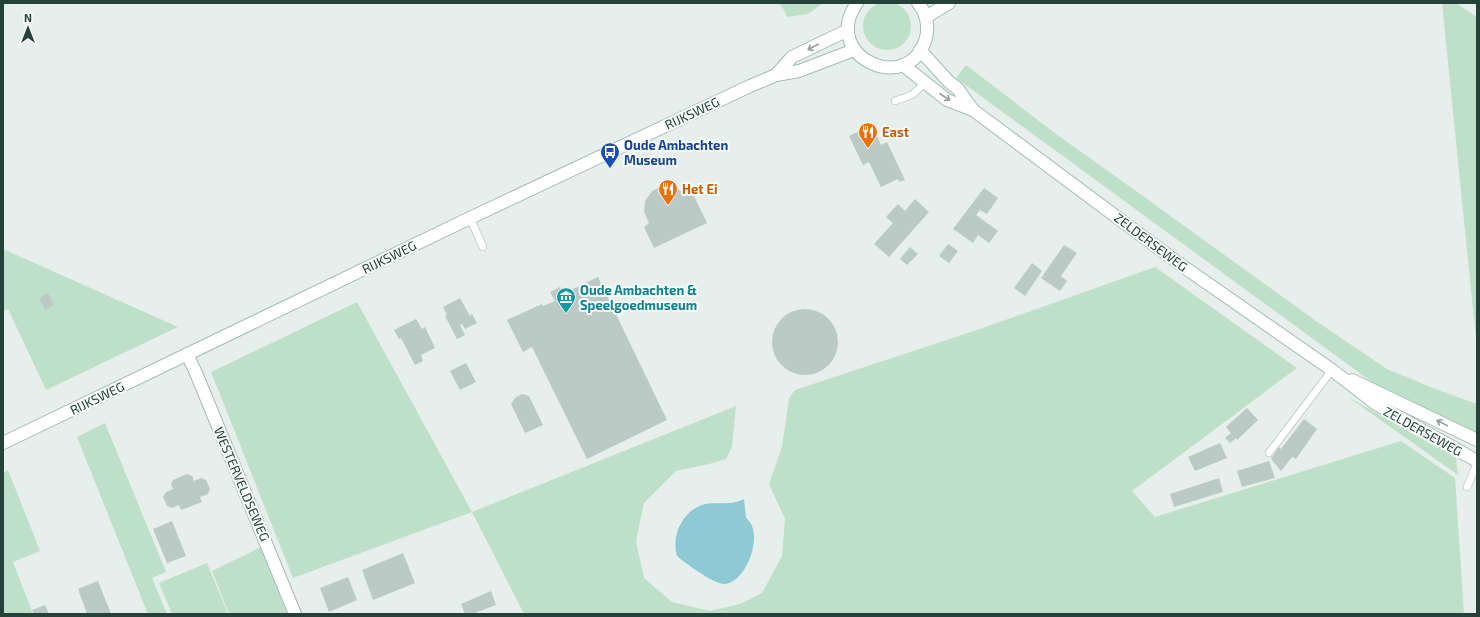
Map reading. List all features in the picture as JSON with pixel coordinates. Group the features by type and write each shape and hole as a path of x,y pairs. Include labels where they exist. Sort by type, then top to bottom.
{"main road":[{"path":"856,3 852,12 848,30 850,41 854,50 871,64 881,67 892,67 903,65 913,59 920,50 927,34 926,17 918,3"},
{"path":"926,17 949,3"},
{"name":"RIJKSWEG","path":"776,75 792,58 848,30"},
{"name":"RIJKSWEG","path":"3,443 470,218 750,86 776,75 800,71 854,50"},
{"name":"ZELDERSEWEG","path":"920,50 948,81 958,89 973,110"},
{"name":"ZELDERSEWEG","path":"903,65 947,100 973,110 1181,265 1332,370 1376,404 1477,461"},
{"name":"WESTERVELDSEWEG","path":"188,354 295,614"},
{"name":"ZELDERSEWEG","path":"1332,370 1477,440"}],"lane":[{"path":"895,101 912,95 925,83"},
{"path":"470,218 483,247"},
{"path":"1269,453 1332,370"},
{"path":"1467,487 1477,464"}],"green space":[{"path":"882,2 892,2 904,9 911,21 911,31 904,43 892,50 882,50 874,46 867,39 863,31 863,21 867,13 874,6"},
{"path":"779,3 823,3 808,14 787,17"},
{"path":"1442,3 1456,3 1477,17 1477,349"},
{"path":"966,65 1056,134 1316,321 1387,369 1477,404 1477,433 1372,382 956,78"},
{"path":"3,249 178,327 46,390 8,309 3,311"},
{"path":"1155,267 1297,368 1132,491 1155,517 1401,441 1455,478 1464,614 524,614 472,512 736,406 732,447 726,459 676,471 644,503 636,541 644,578 672,602 710,611 740,604 762,593 782,556 785,519 769,484 782,447 789,398 795,390 980,329"},
{"path":"357,302 472,512 293,578 211,372"},
{"path":"1348,397 1456,458 1458,475"},
{"path":"105,423 166,572 152,578 167,614 148,614 77,437"},
{"path":"8,470 40,551 13,562 33,614 3,614 3,473"},
{"path":"261,547 287,614 229,614 212,571"},
{"path":"207,563 228,614 172,614 159,583"}],"water":[{"path":"744,499 746,518 751,525 754,534 754,545 746,566 740,575 733,581 725,584 714,581 677,556 677,533 684,519 689,513 695,508 705,504 731,503"}],"building":[{"path":"872,125 881,145 887,142 905,180 899,182 898,179 881,187 869,162 863,165 849,136"},
{"path":"662,186 674,187 684,193 690,188 707,223 654,248 644,227 649,223 644,212 645,201 652,191"},
{"path":"984,188 998,198 987,214 980,210 976,215 998,231 989,243 978,235 973,243 953,229"},
{"path":"915,199 929,212 889,257 874,244 893,223 886,217 898,204 905,211"},
{"path":"948,244 958,251 949,263 939,256"},
{"path":"1064,245 1077,253 1061,276 1067,281 1060,291 1041,278"},
{"path":"910,247 918,254 907,265 900,259"},
{"path":"1032,263 1042,271 1025,296 1014,288"},
{"path":"598,277 667,420 587,459 532,347 523,352 507,320 542,304 543,306 555,301 550,292 560,287 564,296 574,292 573,289"},
{"path":"48,293 54,305 45,310 39,298"},
{"path":"460,298 470,316 472,314 477,323 465,329 462,324 460,325 465,335 457,339 445,316 447,315 443,307"},
{"path":"805,309 818,312 828,319 835,329 838,342 835,355 828,365 818,372 805,375 792,372 782,365 775,355 772,342 775,329 782,319 792,312"},
{"path":"416,319 422,329 425,327 435,348 421,355 423,361 415,365 401,338 399,339 394,330"},
{"path":"466,363 476,382 460,390 450,371"},
{"path":"522,394 529,396 543,425 525,433 511,404 515,398"},
{"path":"1247,408 1258,420 1237,440 1236,438 1230,443 1225,438 1231,433 1226,427"},
{"path":"1304,419 1317,429 1296,459 1292,457 1281,471 1271,459 1279,447 1281,449"},
{"path":"1220,443 1227,458 1195,471 1188,457"},
{"path":"1269,461 1275,478 1242,487 1237,471"},
{"path":"187,474 192,476 194,481 201,478 206,480 210,489 208,494 200,497 202,502 181,510 179,505 172,508 167,506 163,497 166,492 173,489 171,484 173,480"},
{"path":"1219,478 1223,492 1174,507 1170,494"},
{"path":"172,521 186,556 167,563 153,529"},
{"path":"403,553 415,583 373,600 362,570"},
{"path":"348,577 357,600 329,612 320,588"},
{"path":"98,581 111,614 87,614 78,589"},
{"path":"491,591 496,605 472,614 465,614 461,604"},
{"path":"45,605 49,614 34,614 32,610"}],"place":[{"name":"East","path":"868,149"},
{"name":"Oude Ambachten Museum","path":"610,169"},
{"name":"Het Ei","path":"668,206"},
{"name":"Oude Ambachten & Speelgoedmuseum","path":"566,314"}]}
